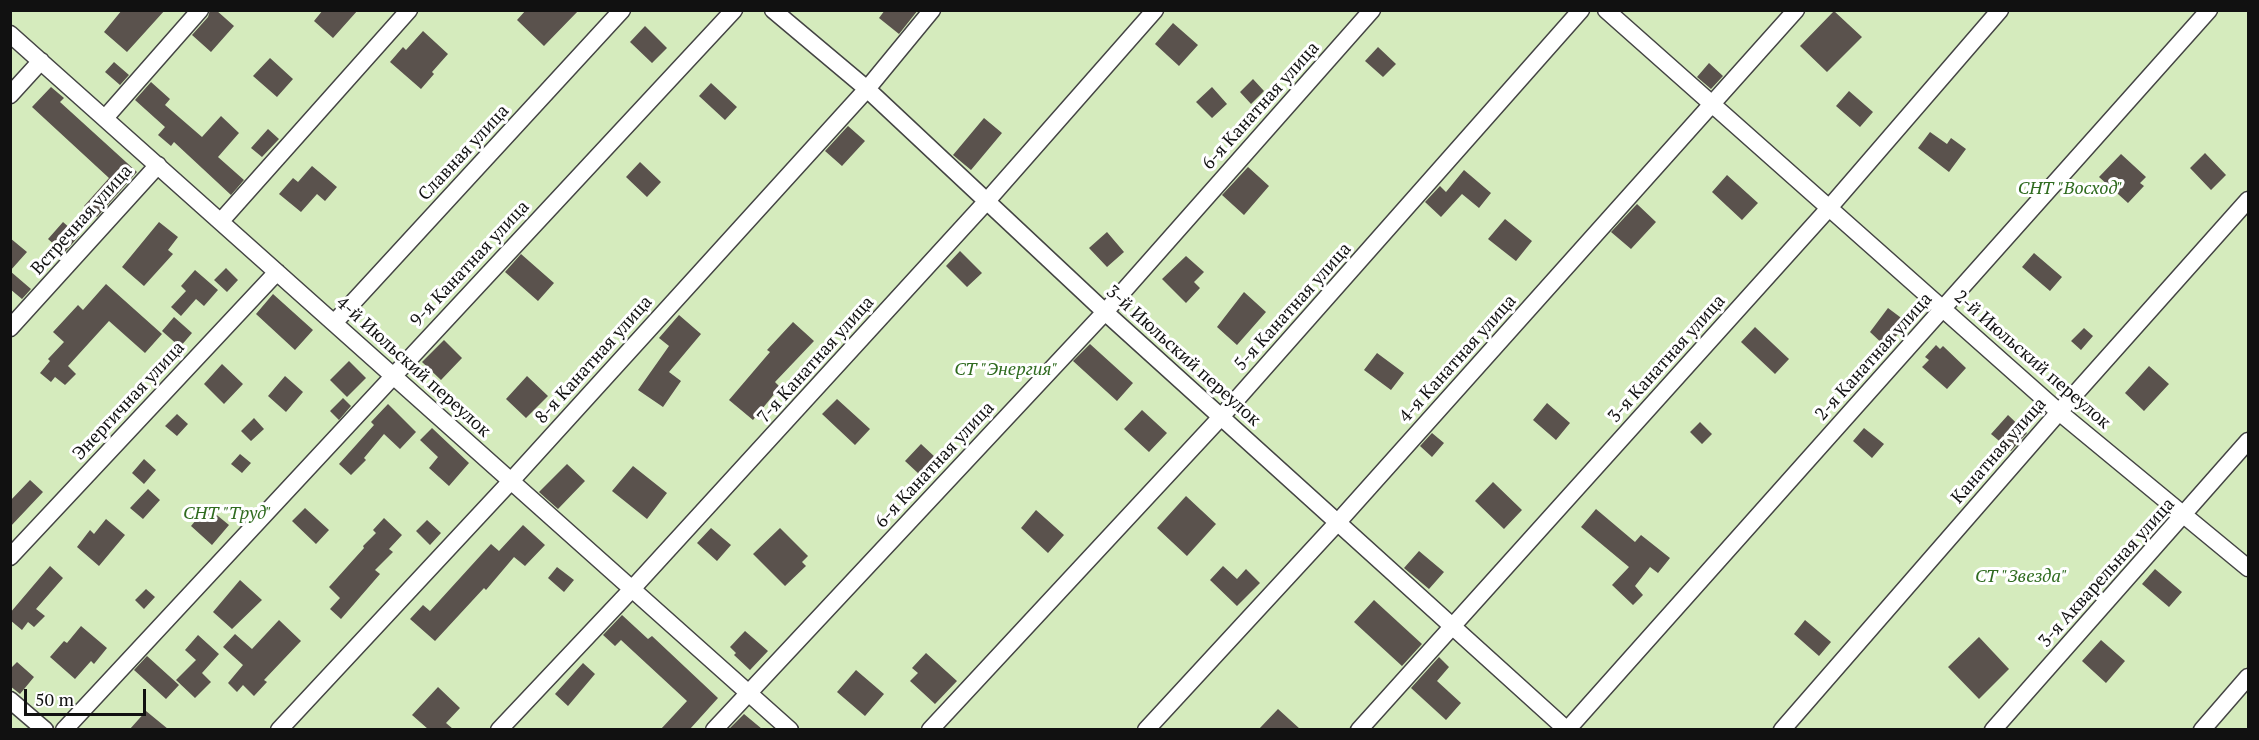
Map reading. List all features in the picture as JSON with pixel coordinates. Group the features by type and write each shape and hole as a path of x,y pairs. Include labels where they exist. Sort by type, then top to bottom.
{"street":[{"path":"105,118 200,10"},
{"path":"221,221 409,10"},
{"name":"Славная улица","path":"334,323 622,10"},
{"name":"9-я Канатная улица","path":"64,729 734,10"},
{"name":"3-й Июльский переулок","path":"773,10 867,89 1105,312 1567,729"},
{"name":"8-я Канатная улица","path":"279,729 511,481 867,89 932,10"},
{"name":"7-я Канатная улица","path":"499,729 633,589 986,202 1155,10"},
{"name":"6-я Канатная улица","path":"714,729 1105,312 1372,10"},
{"name":"5-я Канатная улица","path":"930,729 1221,417 1581,10"},
{"name":"2-й Июльский переулок","path":"1606,10 2059,412 2248,568"},
{"name":"4-я Канатная улица","path":"1146,729 1338,522 1796,10"},
{"name":"3-я Канатная улица","path":"1359,729 1829,208 2000,10"},
{"name":"2-я Канатная улица","path":"1567,729 2209,10"},
{"name":"4-й Июльский переулок","path":"10,34 790,729"},
{"path":"10,95 41,61"},
{"name":"Встречная улица","path":"10,328 158,165"},
{"name":"Канатная улица","path":"1782,729 2248,200"},
{"name":"Энергичная улица","path":"10,557 277,272"},
{"name":"3-я Акварельная улица","path":"1993,729 2248,441"},
{"path":"2202,729 2248,677"},
{"path":"10,700 45,729"}],"green space":[{"name":"СТ \"Энергия\"","path":"10,11 2248,11 2248,729 11,729"}],"building":[{"path":"122,10 165,10 127,52 104,32"},
{"path":"210,10 216,10 234,26 211,52 192,35 208,17"},
{"path":"323,10 358,10 333,38 314,21"},
{"path":"526,10 579,10 544,46 517,20"},
{"path":"885,10 918,10 899,34 879,18"},
{"path":"1834,11 1862,37 1827,72 1800,46"},
{"path":"1173,23 1198,45 1179,66 1155,44"},
{"path":"645,26 667,48 652,63 630,42"},
{"path":"423,31 448,54 421,89 390,62 403,47 406,50"},
{"path":"1378,47 1396,64 1383,77 1365,61"},
{"path":"270,58 293,79 277,97 253,76"},
{"path":"114,62 129,75 120,85 105,72"},
{"path":"1709,63 1723,76 1711,89 1697,77"},
{"path":"1253,79 1264,91 1251,104 1240,92"},
{"path":"151,82 170,99 165,105 202,137 221,116 239,133 218,157 244,180 231,195 174,142 171,146 158,135 165,127 135,100"},
{"path":"711,83 737,107 725,120 699,96"},
{"path":"51,87 64,98 60,102 137,172 97,217 84,206 109,178 32,107"},
{"path":"1212,87 1227,104 1212,118 1196,102"},
{"path":"1849,91 1873,112 1860,127 1836,106"},
{"path":"984,118 1002,133 971,170 953,155"},
{"path":"848,126 865,141 842,166 825,151"},
{"path":"268,129 279,139 262,157 251,148"},
{"path":"1930,132 1947,144 1951,138 1966,149 1949,172 1918,148"},
{"path":"2205,153 2226,175 2211,190 2190,168"},
{"path":"2121,154 2146,177 2140,183 2144,186 2128,203 2099,177"},
{"path":"640,162 661,182 647,197 626,177"},
{"path":"312,166 337,187 325,201 317,194 301,212 279,194 293,178 298,182"},
{"path":"1248,167 1269,186 1244,215 1222,195"},
{"path":"1464,170 1491,193 1479,208 1462,194 1441,217 1425,202 1440,186 1446,192"},
{"path":"1727,175 1758,203 1742,220 1712,192"},
{"path":"1637,204 1656,222 1631,249 1611,232"},
{"path":"1505,219 1532,241 1516,261 1488,239"},
{"path":"63,222 79,236 64,253 48,239"},
{"path":"159,222 178,237 168,250 173,254 144,286 122,267"},
{"path":"1107,232 1124,252 1107,267 1089,248"},
{"path":"10,238 27,252 10,271"},
{"path":"960,251 982,273 967,287 946,266"},
{"path":"2034,253 2062,277 2050,291 2022,267"},
{"path":"521,254 554,283 538,301 505,272"},
{"path":"1186,256 1204,272 1194,282 1200,288 1186,303 1162,279"},
{"path":"226,268 238,280 227,292 214,280"},
{"path":"195,270 218,290 204,306 196,299 181,316 171,307 186,291 181,286"},
{"path":"10,271 31,289 22,299 10,289"},
{"path":"106,284 162,334 145,353 109,321 68,366 76,374 65,385 55,377 51,382 40,373 50,361 48,359 64,342 53,332 78,305 83,310"},
{"path":"1244,292 1266,312 1237,345 1217,327"},
{"path":"273,294 313,330 295,350 256,314"},
{"path":"1888,308 1908,323 1886,347 1870,332"},
{"path":"679,315 701,334 669,372 681,381 663,407 638,390 669,346 659,338"},
{"path":"174,317 192,333 180,347 162,331"},
{"path":"793,322 814,341 775,382 780,387 753,420 729,400 770,352 767,350"},
{"path":"1755,327 1789,359 1775,374 1741,342"},
{"path":"2084,328 2093,336 2081,350 2071,341"},
{"path":"444,340 462,358 441,380 422,362"},
{"path":"1090,344 1133,383 1117,401 1073,361"},
{"path":"1936,345 1940,349 1943,346 1966,368 1947,389 1922,367 1929,360 1925,357"},
{"path":"1377,353 1404,373 1391,390 1364,370"},
{"path":"349,361 366,378 347,397 330,380"},
{"path":"222,364 243,384 224,404 204,384"},
{"path":"2149,366 2169,384 2144,411 2125,393"},
{"path":"285,376 303,392 286,412 268,396"},
{"path":"527,376 548,396 526,418 506,399"},
{"path":"343,398 351,406 339,420 330,411"},
{"path":"837,399 870,429 855,445 822,414"},
{"path":"1547,403 1570,423 1556,440 1533,420"},
{"path":"388,404 416,432 400,449 384,434 364,458 366,460 351,475 339,464 374,425 371,422"},
{"path":"1142,410 1167,433 1149,452 1124,429"},
{"path":"177,414 188,424 177,436 165,426"},
{"path":"2008,415 2027,433 2011,451 1991,434"},
{"path":"254,418 264,429 251,441 241,431"},
{"path":"1700,422 1712,434 1702,444 1690,432"},
{"path":"432,428 469,463 449,486 429,468 438,457 420,440"},
{"path":"1864,428 1884,444 1872,458 1853,441"},
{"path":"1432,433 1444,443 1432,457 1420,446"},
{"path":"921,444 935,457 919,474 905,461"},
{"path":"240,454 251,463 242,473 231,464"},
{"path":"144,459 156,470 144,484 132,473"},
{"path":"567,464 585,481 558,509 539,492"},
{"path":"633,466 667,493 647,519 612,491"},
{"path":"30,480 43,492 10,527 10,501"},
{"path":"1493,482 1522,510 1504,529 1475,501"},
{"path":"148,489 160,500 143,519 130,508"},
{"path":"1186,496 1216,524 1187,556 1157,528"},
{"path":"207,507 229,525 212,545 191,526"},
{"path":"305,508 329,530 316,544 292,521"},
{"path":"1596,509 1635,542 1641,535 1670,558 1658,573 1650,567 1635,586 1643,595 1633,605 1612,585 1629,567 1581,527"},
{"path":"1036,510 1064,535 1048,553 1021,528"},
{"path":"384,518 402,535 389,549 393,552 375,570 380,574 341,619 330,609 340,598 329,587 376,533 373,530"},
{"path":"106,519 125,535 99,566 77,547 90,530 94,534"},
{"path":"427,520 441,533 430,545 416,531"},
{"path":"523,525 545,545 525,566 514,557 486,590 484,588 435,641 410,619 423,605 430,611 491,544 499,551"},
{"path":"711,528 731,545 717,561 697,543"},
{"path":"780,528 808,556 802,562 806,566 785,586 753,554"},
{"path":"1419,551 1444,572 1429,589 1404,568"},
{"path":"50,566 63,578 36,609 45,616 34,627 28,622 22,630 10,620 10,613"},
{"path":"1223,566 1237,579 1246,569 1260,583 1237,606 1210,580"},
{"path":"557,567 574,580 564,592 548,578"},
{"path":"2155,569 2182,592 2169,607 2142,584"},
{"path":"240,580 262,600 232,629 213,612"},
{"path":"146,589 155,597 144,609 135,600"},
{"path":"1374,600 1422,644 1402,666 1354,622"},
{"path":"622,615 648,639 652,636 718,698 690,729 661,729 687,701 621,640 615,646 603,635"},
{"path":"279,620 301,641 264,680 267,682 254,696 243,685 237,692 228,683 243,665 223,647 235,634 252,649"},
{"path":"1805,620 1831,642 1819,656 1794,634"},
{"path":"81,626 107,648 94,664 91,661 75,679 50,657 64,641 67,643"},
{"path":"745,631 768,651 750,670 734,655 736,653 730,647"},
{"path":"198,635 219,654 202,673 211,682 195,698 176,680 196,660 185,650"},
{"path":"1979,637 2009,669 1979,699 1948,667"},
{"path":"2101,640 2125,661 2106,683 2082,661"},
{"path":"926,653 957,681 935,704 910,681 918,673 912,668"},
{"path":"147,656 179,685 166,699 134,670"},
{"path":"1439,657 1449,667 1437,681 1461,703 1446,720 1411,688"},
{"path":"17,662 34,677 20,694 10,686 10,669"},
{"path":"583,663 595,674 568,706 555,694"},
{"path":"856,670 884,694 865,716 837,692"},
{"path":"438,687 460,708 446,723 453,729 428,729 412,715"},
{"path":"1278,709 1300,729 1259,729"},
{"path":"146,711 168,729 130,729"},
{"path":"744,714 762,729 729,729"}],"park label":[{"name":"СНТ \"Восход\"","path":"2070,189"},
{"name":"СНТ \"Труд\"","path":"227,514"},
{"name":"СТ \"Звезда\"","path":"2021,577"}]}
